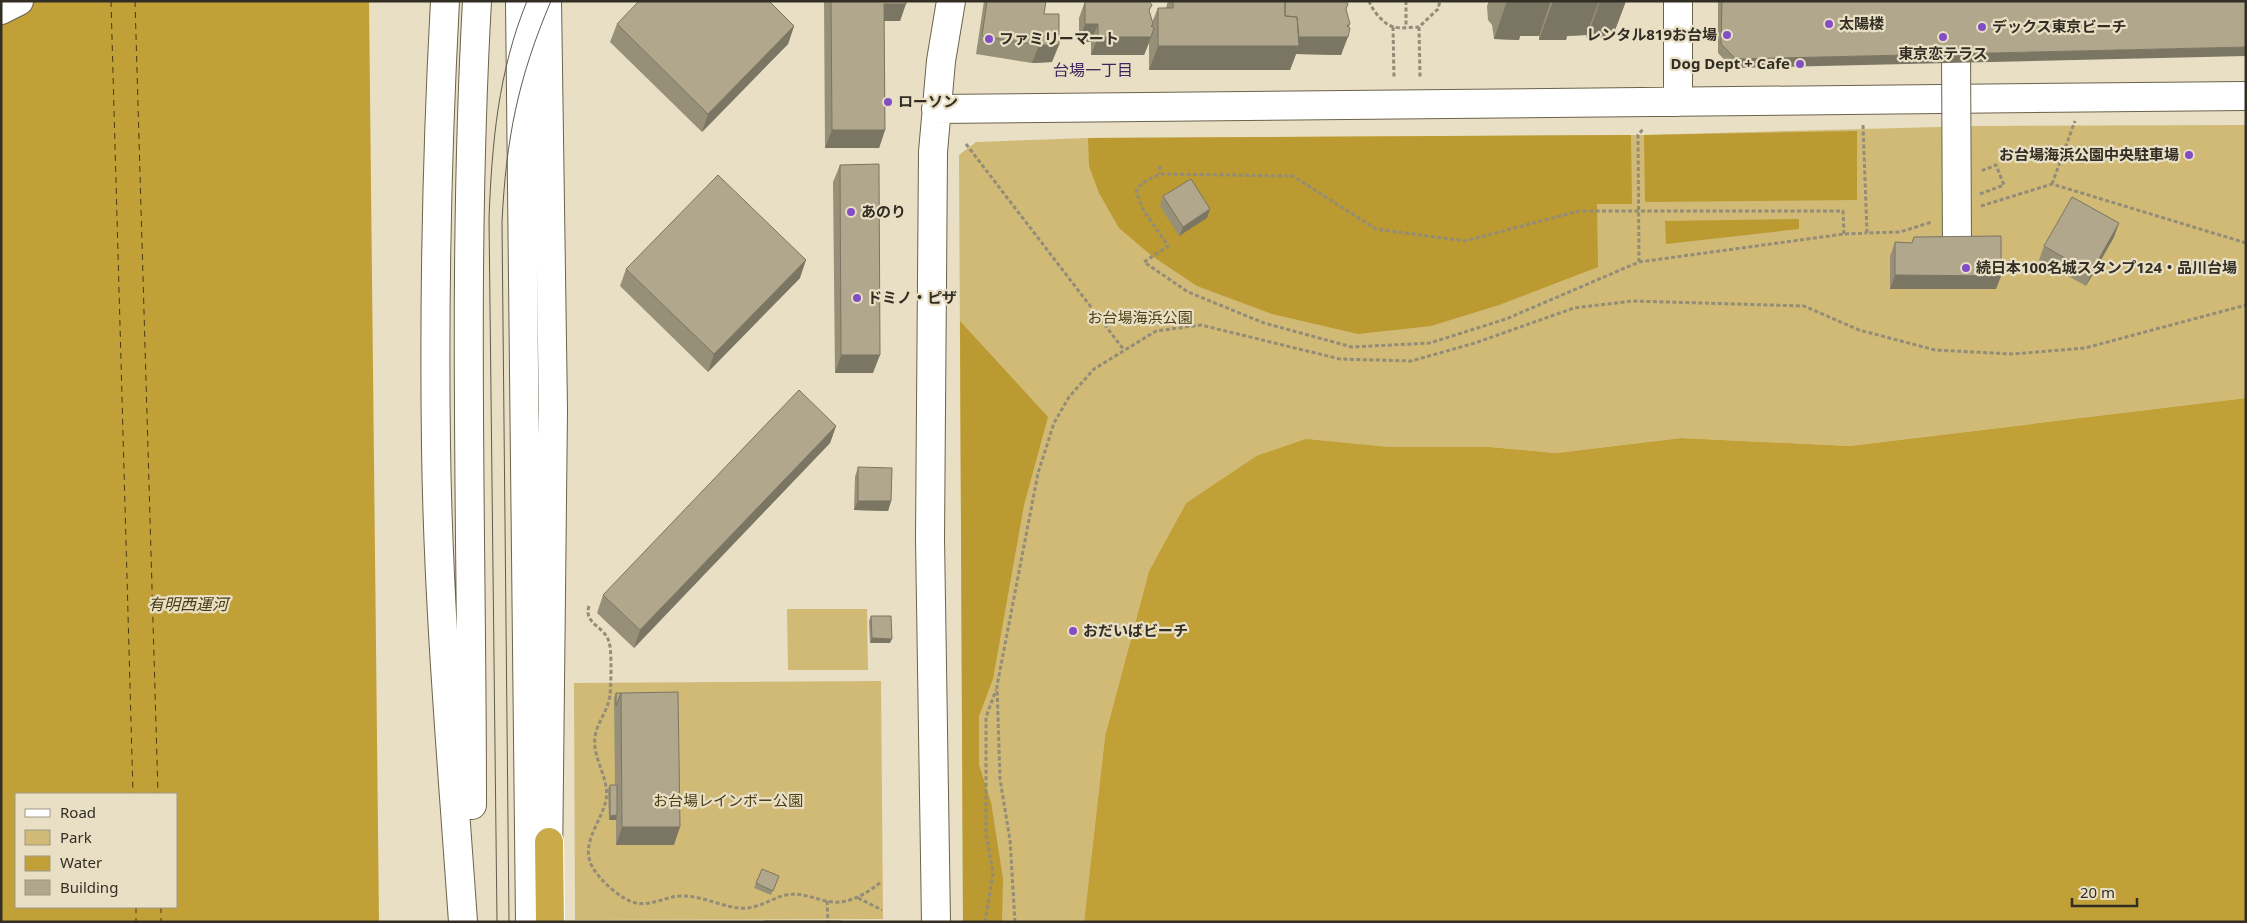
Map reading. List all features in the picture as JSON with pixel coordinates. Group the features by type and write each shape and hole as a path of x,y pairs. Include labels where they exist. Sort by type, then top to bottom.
{"highway":[{"path":"549,842 550,922"}],"street":[{"path":"1,10 19,1"},
{"path":"445,1 436,234 436,447 472,922"},
{"path":"463,922 469,255 477,1"},
{"path":"520,1 523,303 539,798 549,842 545,922"},
{"path":"530,922 539,798 553,410 547,1"},
{"path":"936,922 930,538 933,152 936,109 951,1"},
{"path":"1678,1 1678,102"},
{"path":"1926,45 1966,44 1957,250"},
{"path":"936,109 2246,96"}],"path":[{"path":"1369,1 1372,10 1393,27 1406,28 1419,27 1438,9 1440,1"},
{"path":"1406,1 1406,28"},
{"path":"1393,27 1394,78"},
{"path":"1419,27 1420,77"},
{"path":"2052,184 2076,120"},
{"path":"1863,125 1867,233"},
{"path":"1639,262 1638,135 1643,129"},
{"path":"966,144 1124,350"},
{"path":"1160,166 1160,174"},
{"path":"1844,234 1844,211 1578,211 1466,241 1376,229 1293,176 1160,174 1142,183 1136,192 1144,211 1168,246 1144,262 1196,296 1264,323 1352,347 1430,343 1506,318 1639,262 1844,234 1900,232 1935,221"},
{"path":"1980,207 2052,184 2246,243"},
{"path":"985,922 993,873 986,834 986,716 998,686 1038,473 1054,424 1069,397 1094,369 1156,331 1201,324 1340,360 1411,361 1475,343 1574,308 1632,302 1804,306 1859,330 1935,350 2013,354 2085,348 2246,305"},
{"path":"589,606 587,613 590,620 605,634 609,642 610,653 610,694 595,737 595,749 606,788 606,800 590,836 589,859 594,870 603,881 634,902 649,904 679,896 696,897 741,908 757,907 784,895 799,894 827,902 857,898 881,882"},
{"path":"998,686 1000,769 1010,840 1015,922"},
{"path":"857,898 882,910"},
{"path":"827,902 828,922"}],"green space":[{"name":"お台場海浜公園","path":"2246,125 2246,398 1849,446 1681,438 1556,453 1490,447 1388,447 1256,456 1186,503 1149,571 1105,736 1084,922 963,922 959,155 976,142 1088,138 1644,135 1976,126"},
{"path":"787,609 867,609 868,670 788,670"},
{"name":"お台場レインボー公園","path":"881,681 883,919 575,920 574,683"}],"shaded area":[{"path":"1857,131 1857,200 1645,202 1644,135"},
{"path":"1631,135 1632,204 1597,204 1598,267 1499,305 1431,326 1358,334 1272,314 1197,286 1152,256 1119,228 1099,193 1089,166 1088,138"},
{"path":"1799,219 1799,229 1666,244 1665,221"},
{"path":"960,321 1048,417 1024,505 993,679 979,716 979,765 991,802 1003,879 1002,922 963,922"}],"water":[{"name":"有明西運河","path":"1,1 369,1 379,922 1,922"},
{"path":"2246,398 2246,922 1084,922 1105,736 1149,571 1186,503 1256,456 1306,439 1388,447 1490,447 1556,453 1681,438 1849,446"}],"building":[{"path":"639,1 769,1 794,26 708,114 617,24"},
{"path":"831,1 906,1 906,4 884,4 885,130 832,130"},
{"path":"987,1 1046,1 1044,14 1059,14 1059,45 1039,45 982,36"},
{"path":"1085,1 1149,1 1152,5 1149,10 1153,24 1151,26 1154,28 1151,37 1098,37 1098,24 1085,24"},
{"path":"1173,1 1285,1 1285,16 1297,17 1299,46 1158,46 1158,8 1173,8"},
{"path":"1285,1 1346,1 1350,24 1347,26 1350,28 1348,37 1299,37 1297,17 1285,16"},
{"name":"デックス東京ビーチ","path":"1722,1 2246,1 2246,47 1736,59 1721,44"},
{"path":"879,164 880,355 841,355 840,165"},
{"path":"718,175 806,260 714,354 626,269"},
{"path":"1191,179 1210,209 1183,227 1163,196"},
{"path":"2072,197 2119,223 2091,273 2044,246"},
{"path":"2001,236 2001,276 1895,275 1895,242 1912,243 1914,237"},
{"path":"799,390 836,426 640,630 603,595"},
{"path":"858,467 892,468 891,501 858,501"},
{"path":"871,616 891,616 892,639 872,638"},
{"path":"678,692 680,827 622,827 621,693"},
{"path":"616,693 621,693 616,706"},
{"path":"610,785 617,785 617,815 610,816"},
{"path":"762,869 779,876 773,891 756,883"},
{"path":"841,921 841,922 764,922"}],"ferry route":[{"path":"111,1 133,793"},
{"path":"135,1 158,793"},
{"path":"136,908 136,922"},
{"path":"161,908 161,922"}],"tram line":[{"path":"497,922 489,218 492,162 498,108 509,54 527,1"},
{"path":"509,922 502,222 507,163 516,109 530,56 551,1"}],"place":[{"name":"太陽楼","path":"1829,24"},
{"name":"デックス東京ビーチ","path":"1982,27"},
{"name":"レンタル819お台場","path":"1727,35"},
{"name":"東京恋テラス","path":"1943,37"},
{"name":"ファミリーマート","path":"989,39"},
{"name":"Dog Dept + Cafe","path":"1800,64"},
{"name":"ローソン","path":"888,102"},
{"name":"お台場海浜公園中央駐車場","path":"2189,155"},
{"name":"あのり","path":"851,212"},
{"name":"続日本100名城スタンプ124・品川台場","path":"1966,268"},
{"name":"ドミノ・ピザ","path":"857,298"},
{"name":"おだいばビーチ","path":"1073,631"}],"district":[{"name":"台場一丁目","path":"1093,70"}]}
